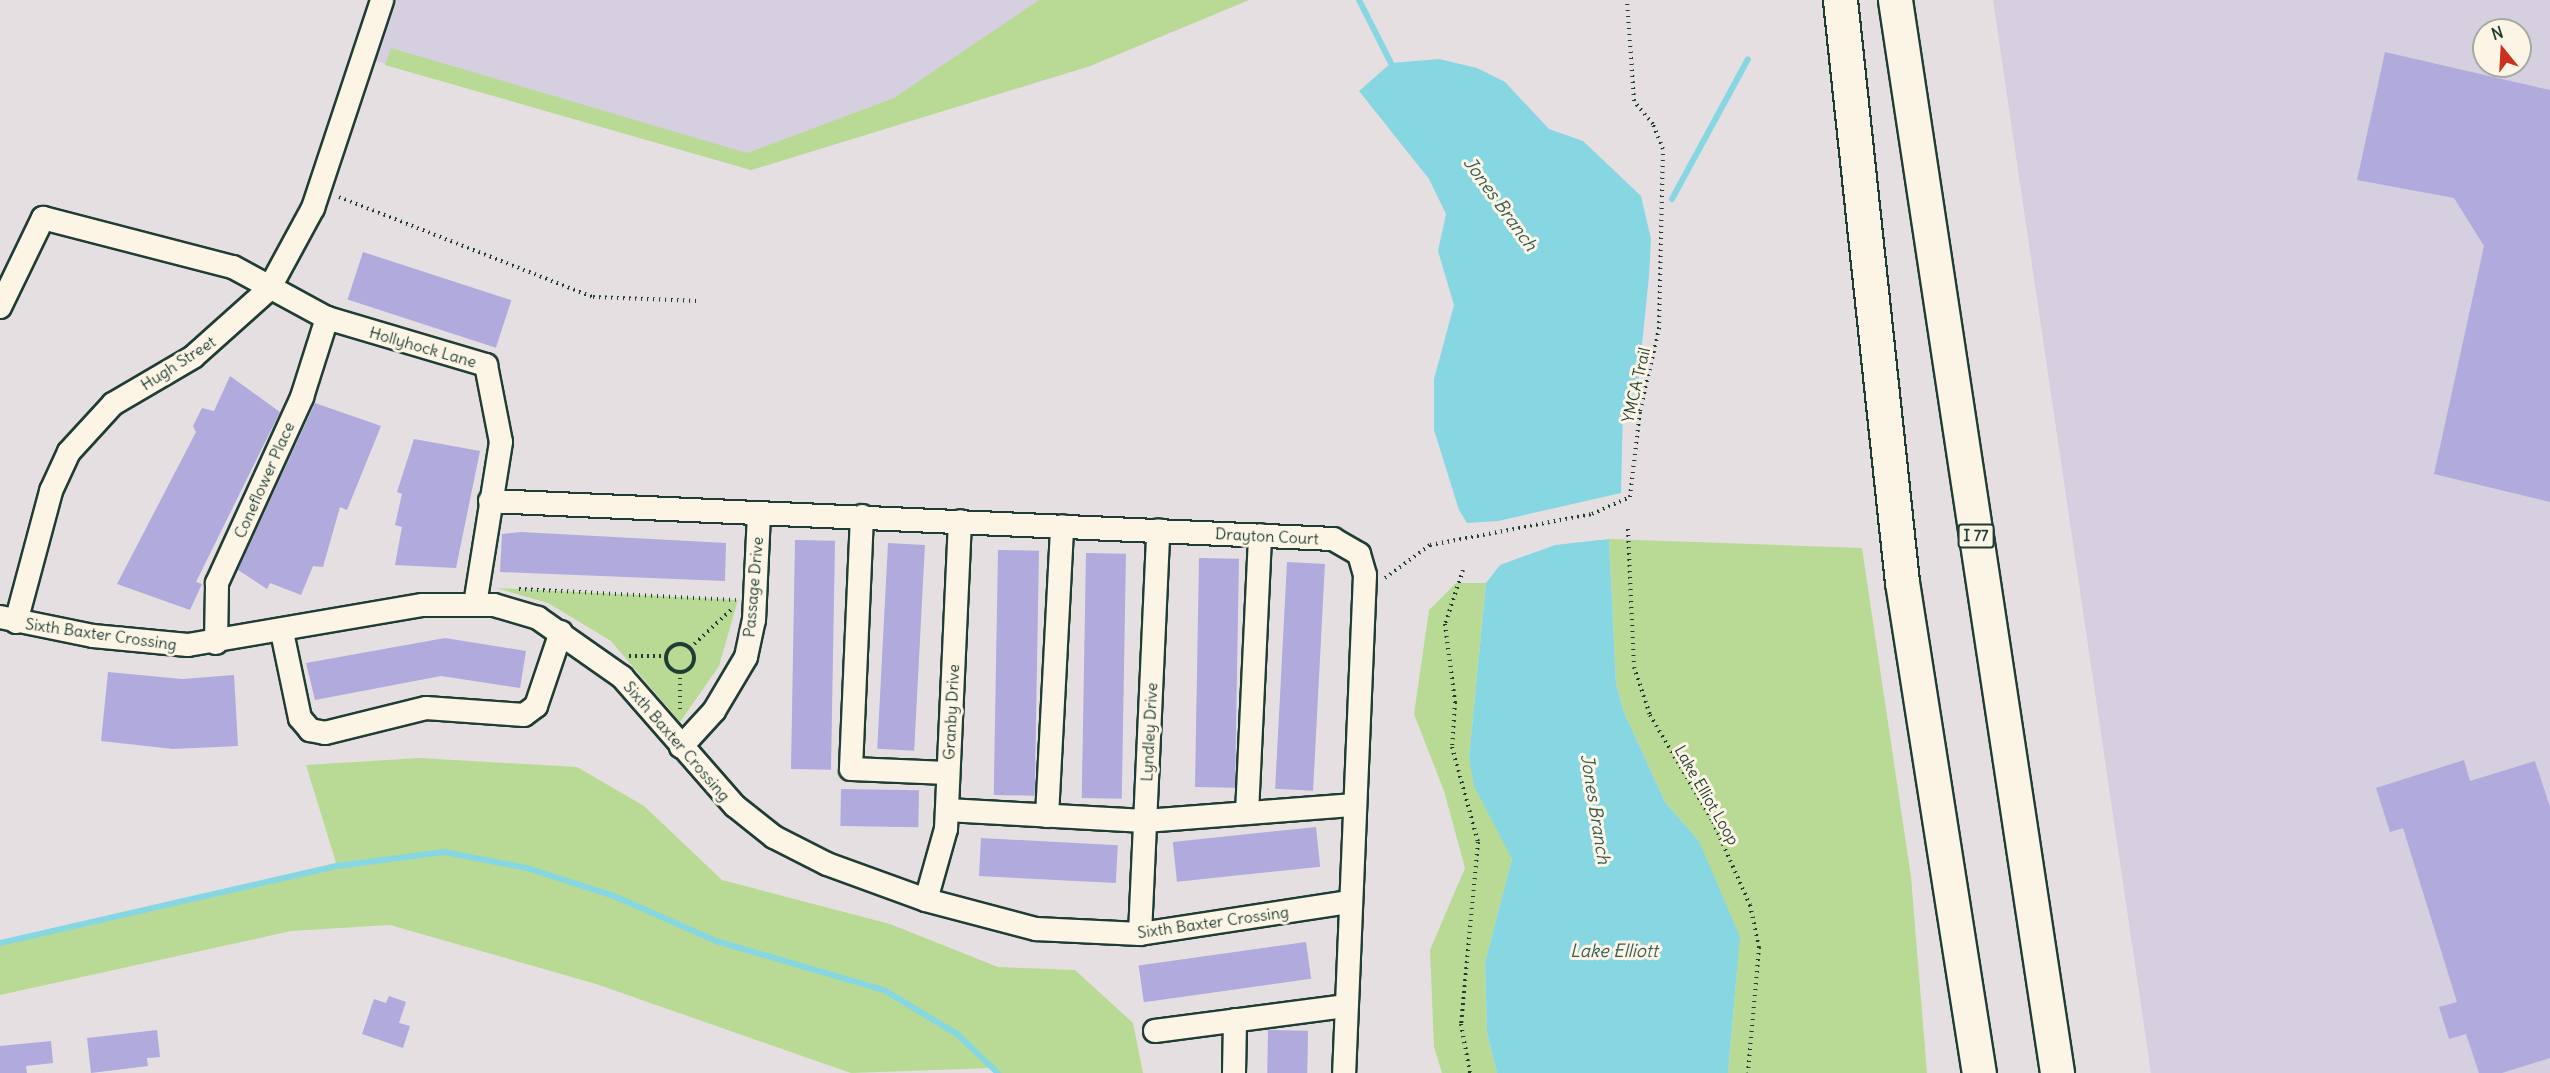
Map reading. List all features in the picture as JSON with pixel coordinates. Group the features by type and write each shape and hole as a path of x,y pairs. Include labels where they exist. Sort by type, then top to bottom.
{"highway":[{"path":"1840,0 1902,582 1979,1073"},
{"name":"I 77","path":"1895,0 2056,1073"}],"street":[{"name":"Hugh Street","path":"8,620 51,491 69,452 113,404 193,357 269,289 319,189 382,0"},
{"name":"Hollyhock Lane","path":"0,307 43,218 233,267 269,289 327,318 486,365 501,442 475,605"},
{"name":"Coneflower Place","path":"216,643 217,583 302,397 327,318"},
{"name":"Drayton Court","path":"490,501 1333,539 1359,554 1364,586 1344,1073"},
{"name":"Passage Drive","path":"681,747 714,711 746,657 754,620 759,513"},
{"path":"862,516 851,769 948,773"},
{"name":"Granby Drive","path":"926,900 947,810 960,521"},
{"path":"1047,816 1062,526"},
{"name":"Lyndley Drive","path":"1140,934 1158,530"},
{"path":"1247,813 1260,535"},
{"name":"Sixth Baxter Crossing","path":"8,620 148,643 216,643 423,605 475,605 538,618 622,677 735,806 774,837 827,864 926,900 1036,929 1140,934 1350,902"},
{"path":"282,632 300,718 309,730 325,733 426,708 524,715 536,706 561,632"},
{"path":"947,810 1145,822 1354,806"},
{"path":"1155,1030 1346,1006"},
{"path":"1234,1073 1235,1020"},
{"path":"1971,1026 1972,1073"}],"path":[{"name":"YMCA Trail","path":"1364,586 1416,561 1430,545 1592,514 1630,497 1640,411 1659,329 1663,149 1653,124 1634,101 1627,0"},
{"path":"319,189 444,243 593,297 697,301"},
{"name":"Lake Elliot Loop","path":"1628,529 1634,667 1659,734 1713,822 1750,905 1759,947 1748,1073"},
{"path":"1463,570 1445,624 1455,702 1452,747 1478,842 1461,1024 1470,1073"},
{"path":"507,588 746,601"},
{"path":"690,648 738,604"},
{"path":"628,656 667,656 677,645 690,648"},
{"path":"680,672 693,664 690,648"},
{"path":"667,656 670,668 680,672"},
{"path":"680,672 680,722"}],"shaded area":[{"path":"382,0 1249,0 1090,66 751,170 362,57"},
{"path":"1993,0 2550,0 2550,1073 2151,1073"}],"green space":[{"path":"1039,0 1249,0 1090,66 751,170 385,65 391,48 747,153 894,98"},
{"path":"1609,539 1862,548 1911,877 1927,1073 1728,1073 1737,971 1699,841 1665,802 1623,710 1616,683"},
{"path":"1456,583 1486,583 1469,758 1512,859 1485,964 1487,1033 1497,1073 1442,1073 1434,1047 1430,950 1465,868 1444,791 1414,714 1429,610"},
{"path":"496,588 738,600 719,666 680,722 611,641 548,603"},
{"path":"419,758 577,767 644,806 722,880 890,924 998,967 1075,970 1133,1023 1143,1073 998,1073 993,1068 851,1073 596,984 390,925 291,931 0,995 0,943 337,866 306,765"}],"water":[{"path":"1439,59 1477,68 1505,82 1549,129 1583,141 1641,196 1651,239 1649,276 1638,385 1623,411 1621,493 1498,521 1467,523 1459,510 1434,430 1434,379 1454,305 1438,251 1446,214 1429,179 1359,91 1391,63"},
{"name":"Lake Elliott","path":"1609,539 1616,683 1623,710 1665,802 1699,841 1740,937 1728,1073 1497,1073 1487,1033 1485,963 1512,859 1474,786 1469,758 1486,583 1500,565 1555,545"}],"building":[{"path":"2385,52 2472,72 2472,78 2498,78 2550,90 2550,502 2434,474 2484,246 2454,198 2357,180"},
{"path":"363,252 511,300 496,348 348,300"},
{"path":"230,376 280,412 196,582 202,584 190,610 117,584 196,432 193,426 202,408 214,411"},
{"path":"315,403 381,426 347,510 340,507 323,567 313,566 301,595 270,583 267,589 238,570"},
{"path":"414,439 480,451 456,568 395,565 402,527 395,525 402,494 397,492"},
{"path":"521,532 726,543 725,581 500,572 502,534"},
{"path":"795,540 835,541 831,770 791,769"},
{"path":"888,543 925,545 914,751 877,749"},
{"path":"998,550 1039,551 1035,796 994,795"},
{"path":"1086,553 1126,554 1122,799 1082,798"},
{"path":"1199,558 1239,559 1235,788 1195,787"},
{"path":"1287,562 1325,564 1313,791 1275,789"},
{"path":"445,638 526,651 520,688 441,676 315,700 306,663"},
{"path":"108,672 182,679 234,675 238,746 173,749 101,741"},
{"path":"2464,760 2470,781 2535,761 2550,807 2550,1058 2502,1073 2479,1073 2466,1034 2449,1039 2439,1007 2457,1002 2403,828 2390,832 2376,788"},
{"path":"841,789 919,790 918,827 840,826"},
{"path":"1316,827 1320,867 1177,882 1173,842"},
{"path":"981,838 1118,845 1116,883 979,876"},
{"path":"1306,942 1311,979 1144,1002 1139,966"},
{"path":"389,996 406,1002 399,1023 410,1026 403,1048 362,1034 374,999 386,1003"},
{"path":"157,1030 160,1057 147,1058 148,1066 91,1073 87,1038"},
{"path":"1268,1030 1308,1031 1307,1073 1267,1073"},
{"path":"51,1041 53,1063 26,1066 27,1073 0,1073 0,1046"}],"waterway":[{"name":"Jones Branch","path":"1359,0 1391,63"},
{"path":"1672,199 1748,59"},
{"path":"0,943 337,866 444,852 527,868 614,896 716,941 884,990 957,1034 998,1073"}]}
